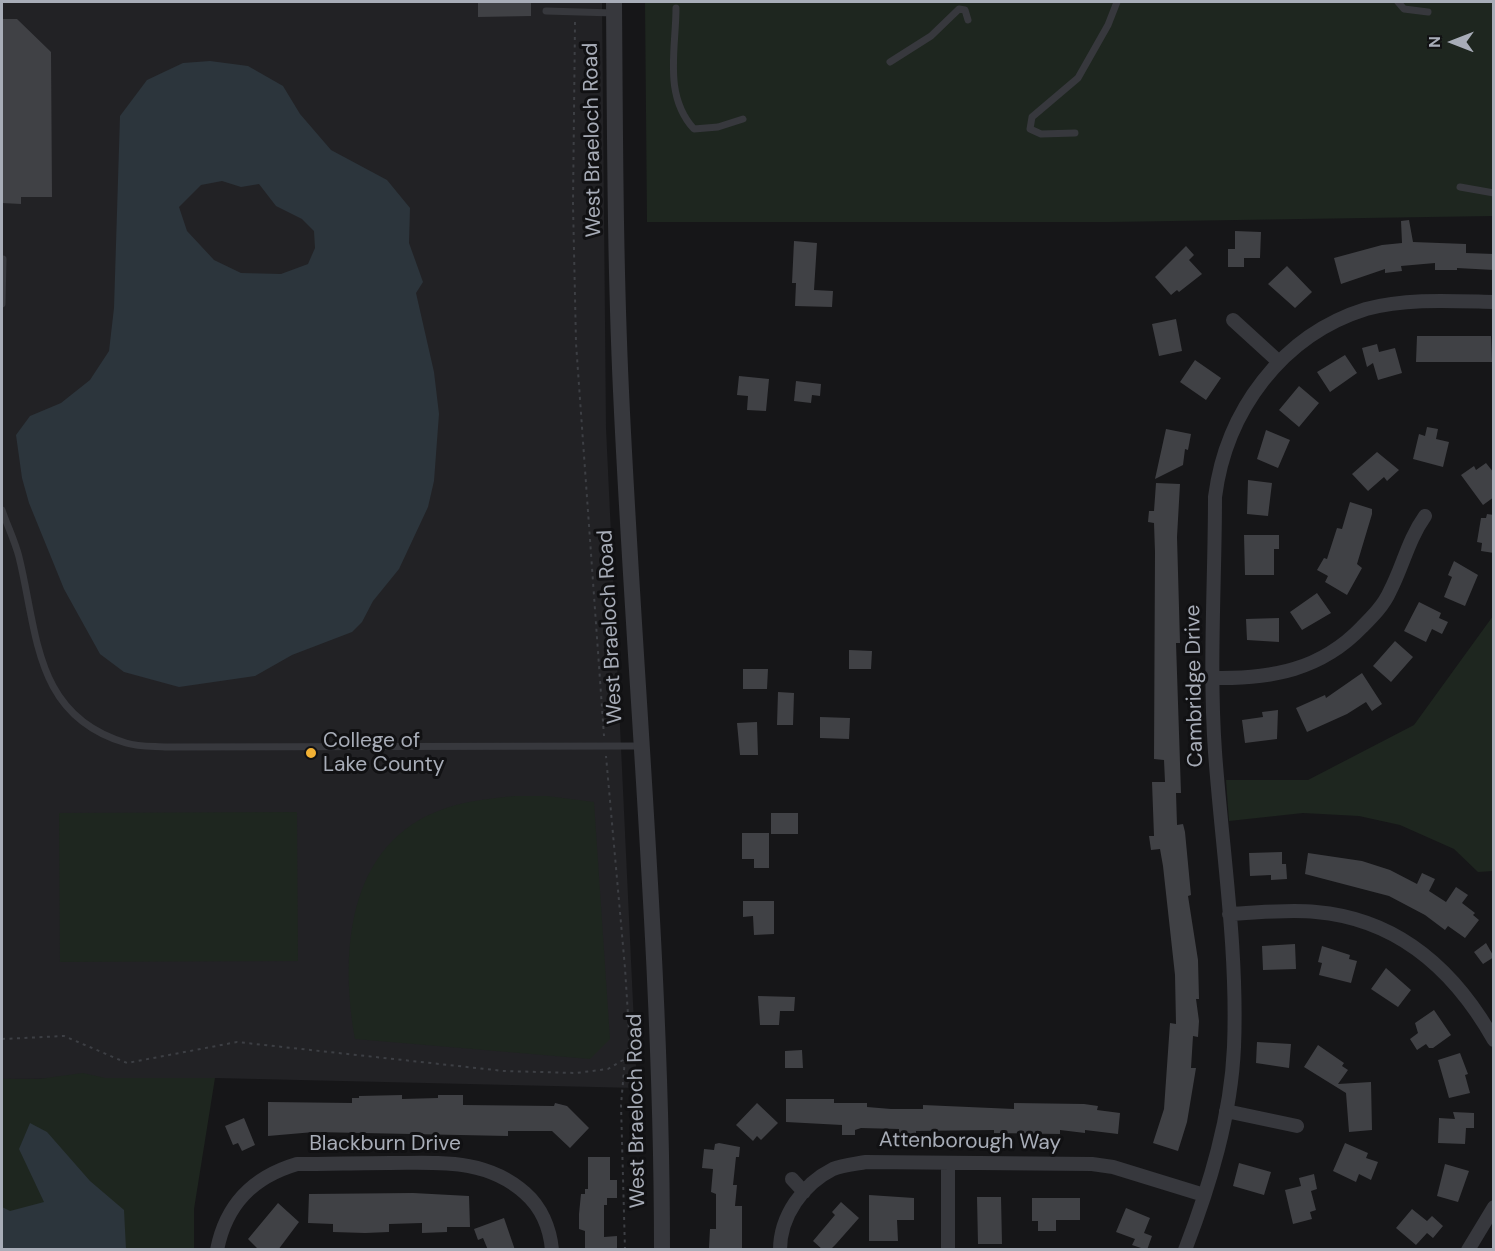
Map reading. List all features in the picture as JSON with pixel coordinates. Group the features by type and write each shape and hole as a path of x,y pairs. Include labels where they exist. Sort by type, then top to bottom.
{"street":[{"name":"West Braeloch Road","path":"614,7 621,388 656,995 662,1148 662,1250"},
{"name":"Cambridge Drive","path":"1185,1250 1204,1195 1226,1111 1234,1048 1228,914 1215,749 1215,497 1219,468 1230,435 1265,375 1326,326 1366,309 1406,303 1494,302"},
{"path":"1233,320 1279,362"},
{"path":"1214,678 1251,679 1275,676 1303,668 1350,640 1390,593 1412,535 1425,516"},
{"path":"1228,914 1317,912 1375,925 1405,939 1432,959 1458,985 1478,1012 1494,1040"},
{"path":"1226,1111 1297,1126"},
{"name":"Blackburn Drive","path":"217,1250 226,1217 239,1198 255,1183 276,1170 297,1164 453,1162 481,1167 510,1179 532,1199 543,1214 551,1238 552,1250"},
{"name":"Attenborough Way","path":"780,1250 786,1218 796,1199 818,1178 835,1168 866,1162 1092,1164 1113,1167 1204,1195"},
{"path":"948,1162 948,1250"},
{"path":"792,1179 804,1192"},
{"path":"1468,1250 1494,1207"}],"lane":[{"path":"1075,133 1041,134 1030,129 1032,117 1078,78 1108,25 1117,2"},
{"path":"1398,2 1404,9 1428,12"},
{"path":"546,11 576,12 614,7"},
{"path":"676,8 672,71 676,95 688,123 694,129 718,127 743,119"},
{"path":"890,62 931,36 959,9 965,10 968,20"},
{"path":"1460,187 1494,193"},
{"path":"2,304 3,259"},
{"path":"2,510 18,555 41,658 50,685 72,713 96,730 127,744 167,747 640,746"}],"path":[{"path":"2,1039 64,1036 127,1063 237,1042 504,1071 576,1073 608,1069 623,1060 630,1046 625,968 605,746 576,343 573,204 576,12"},
{"path":"625,1056 621,1106 625,1250"}],"shaded area":[{"name":"College of Lake County","path":"2,2 602,2 606,428 637,1088 215,1078 2,1079"},
{"path":"645,2 1493,2 1493,216 1110,222 647,222"},
{"path":"210,61 248,66 283,86 300,114 331,150 387,180 410,208 409,243 423,282 416,293 434,372 439,414 434,481 428,507 399,569 373,601 362,622 352,632 292,655 255,676 179,687 124,672 100,654 64,589 29,503 22,478 16,435 30,416 61,403 90,380 109,351 114,308 120,116 147,80 183,63","holes":["222,181 241,187 259,184 276,206 302,219 314,231 315,248 308,264 281,274 241,273 214,260 187,231 179,207 201,185"]},
{"path":"1493,616 1493,871 1478,872 1454,849 1400,825 1359,816 1303,813 1229,821 1226,780 1308,780 1414,725"},
{"path":"515,796 547,796 594,802 610,1039 590,1059 355,1039 350,1004 351,932 359,898 372,868 392,841 420,820 456,805"},
{"path":"297,812 298,961 60,962 59,813"},
{"path":"83,1073 105,1078 215,1078 194,1209 194,1249 2,1249 2,1079 39,1079"},
{"path":"30,1123 47,1132 90,1181 124,1210 126,1249 2,1249 2,1207 10,1211 44,1202 19,1149"}],"building":[{"path":"478,2 531,2 531,16 478,17"},
{"path":"2,19 17,19 51,52 52,197 21,197 21,204 2,203"},
{"path":"1409,220 1413,242 1466,244 1466,253 1494,254 1494,270 1457,268 1457,270 1435,270 1435,263 1401,266 1402,271 1385,273 1385,269 1341,284 1334,258 1382,245 1402,243 1401,221"},
{"path":"1235,231 1261,232 1260,258 1244,258 1244,267 1228,267 1228,249 1235,249"},
{"path":"794,241 817,243 814,290 833,291 832,307 795,306 796,283 792,283"},
{"path":"1186,246 1194,255 1189,260 1202,274 1179,292 1177,290 1171,295 1155,277"},
{"path":"1287,266 1312,292 1295,308 1268,284"},
{"path":"1176,319 1182,351 1159,356 1152,324"},
{"path":"1417,336 1491,336 1492,362 1416,362"},
{"path":"1377,344 1379,352 1395,348 1402,373 1378,380 1373,363 1367,367 1362,348"},
{"path":"1345,355 1357,373 1330,392 1317,372"},
{"path":"1195,360 1221,378 1206,400 1180,382"},
{"path":"739,376 769,379 766,411 747,410 748,396 737,395"},
{"path":"796,381 821,384 820,396 812,395 811,403 794,401"},
{"path":"1299,386 1319,403 1299,427 1279,410"},
{"path":"1427,427 1438,429 1436,439 1449,442 1443,467 1413,459 1419,434 1425,436"},
{"path":"1166,429 1191,434 1188,450 1185,449 1183,465 1155,479"},
{"path":"1266,430 1290,440 1278,468 1257,459"},
{"path":"1377,452 1399,470 1387,481 1384,477 1368,491 1352,474"},
{"path":"1486,463 1494,473 1494,497 1483,505 1461,475 1474,466 1476,470"},
{"path":"1248,480 1272,483 1268,516 1247,514"},
{"path":"1156,483 1180,484 1177,537 1180,643 1176,643 1181,793 1176,793 1177,825 1183,824 1185,832 1191,895 1188,896 1198,960 1199,999 1196,999 1199,1021 1198,1037 1193,1036 1191,1068 1196,1068 1187,1122 1178,1151 1153,1143 1164,1109 1170,1023 1176,1024 1175,975 1163,866 1160,849 1151,850 1149,836 1154,836 1152,782 1165,782 1164,760 1154,759 1155,552 1154,523 1148,522 1149,511 1154,511"},
{"path":"1350,502 1372,509 1372,514 1357,564 1362,568 1347,595 1325,582 1328,576 1317,570 1324,558 1327,559 1337,528 1342,529"},
{"path":"1487,514 1494,515 1494,553 1481,551 1482,543 1477,542 1481,518 1486,518"},
{"path":"1244,535 1279,535 1279,549 1274,549 1274,575 1245,575"},
{"path":"1454,561 1478,575 1465,606 1444,597 1452,577 1448,575"},
{"path":"1317,593 1331,613 1302,630 1290,612"},
{"path":"1419,602 1441,613 1439,618 1448,622 1442,634 1432,629 1426,642 1404,631"},
{"path":"1279,618 1279,642 1247,640 1246,619"},
{"path":"1395,641 1413,657 1391,682 1373,666"},
{"path":"849,650 872,651 871,669 849,669"},
{"path":"743,669 768,669 767,689 743,689"},
{"path":"1362,673 1382,704 1372,711 1366,702 1347,714 1307,732 1296,708 1325,695 1326,698"},
{"path":"778,692 794,693 793,725 777,725"},
{"path":"1278,710 1277,739 1245,743 1242,720 1263,717 1262,712"},
{"path":"820,717 850,718 849,739 820,738"},
{"path":"757,722 758,755 740,755 737,723"},
{"path":"771,813 798,813 798,834 771,834"},
{"path":"742,833 769,833 769,868 754,868 754,859 742,859"},
{"path":"1282,852 1282,864 1286,864 1287,879 1271,880 1271,875 1250,876 1249,853"},
{"path":"1308,853 1362,861 1390,870 1417,884 1422,873 1435,879 1429,891 1446,902 1456,887 1468,895 1462,903 1475,913 1473,915 1479,920 1465,938 1448,926 1445,930 1425,915 1389,896 1305,874"},
{"path":"743,901 774,901 774,934 754,935 753,916 743,917"},
{"path":"1486,943 1494,957 1483,964 1474,952"},
{"path":"1295,944 1296,969 1263,970 1262,946"},
{"path":"1322,946 1350,955 1349,959 1357,961 1351,983 1319,975 1322,963 1318,962"},
{"path":"1386,968 1411,990 1398,1007 1371,989"},
{"path":"758,996 795,997 794,1011 780,1011 779,1025 760,1025"},
{"path":"1434,1010 1451,1035 1433,1048 1429,1048 1426,1044 1417,1050 1410,1039 1418,1033 1415,1023"},
{"path":"1257,1042 1291,1044 1289,1068 1256,1063"},
{"path":"1318,1045 1344,1063 1342,1066 1348,1070 1338,1084 1371,1082 1372,1130 1349,1132 1346,1093 1304,1067"},
{"path":"802,1050 803,1068 785,1068 785,1051"},
{"path":"1460,1053 1468,1074 1465,1075 1470,1093 1449,1098 1438,1060"},
{"path":"402,1095 402,1099 463,1095 463,1105 554,1106 555,1103 567,1106 589,1128 570,1148 552,1131 508,1131 508,1136 314,1132 268,1136 268,1102 352,1103 352,1098 359,1098 359,1096"},
{"path":"786,1099 834,1099 834,1103 867,1103 867,1107 891,1109 923,1109 923,1105 1014,1109 1014,1103 1084,1104 1098,1106 1097,1110 1120,1113 1118,1134 1085,1130 1085,1133 1060,1130 1060,1134 994,1133 994,1130 916,1131 916,1134 899,1134 899,1129 861,1128 855,1130 855,1135 842,1135 842,1125 786,1122"},
{"path":"757,1103 778,1123 761,1140 757,1136 753,1141 736,1125"},
{"path":"1453,1112 1474,1113 1474,1128 1466,1128 1465,1144 1438,1143 1439,1118 1455,1119"},
{"path":"244,1118 255,1145 242,1151 238,1143 233,1145 225,1126"},
{"path":"1345,1143 1368,1153 1366,1158 1378,1162 1371,1180 1359,1174 1356,1182 1333,1171"},
{"path":"715,1144 740,1147 739,1157 736,1157 733,1185 737,1185 735,1206 742,1206 742,1250 709,1248 710,1229 716,1229 716,1194 711,1192 713,1169 702,1168 704,1149 714,1150"},
{"path":"588,1157 610,1157 610,1180 617,1180 617,1198 607,1198 607,1205 604,1205 604,1237 617,1236 617,1250 585,1250 585,1231 579,1229 579,1214 581,1194 585,1194 585,1189 588,1189"},
{"path":"1239,1163 1271,1172 1264,1195 1233,1186"},
{"path":"1445,1164 1469,1171 1458,1202 1437,1196"},
{"path":"1314,1174 1317,1189 1311,1191 1316,1210 1310,1212 1312,1219 1293,1224 1285,1190 1301,1186 1299,1178"},
{"path":"413,1193 469,1196 470,1227 447,1227 447,1232 422,1233 422,1223 389,1224 389,1232 365,1233 333,1232 333,1224 308,1223 309,1194"},
{"path":"869,1195 914,1198 914,1220 897,1220 898,1241 869,1241"},
{"path":"977,1197 1001,1197 1002,1244 978,1244"},
{"path":"1032,1198 1080,1198 1080,1220 1056,1220 1056,1231 1038,1231 1038,1221 1032,1221"},
{"path":"841,1202 859,1218 830,1250 823,1250 813,1241 835,1215 832,1212"},
{"path":"278,1203 299,1222 278,1250 259,1250 248,1239"},
{"path":"1126,1208 1150,1218 1144,1233 1152,1236 1147,1250 1132,1245 1135,1239 1116,1232"},
{"path":"1412,1209 1427,1221 1432,1216 1443,1226 1433,1238 1427,1233 1416,1245 1396,1228"},
{"path":"504,1218 515,1250 488,1250 483,1238 478,1240 474,1229"}],"place":[{"name":"College of Lake County","path":"311,753"}]}
